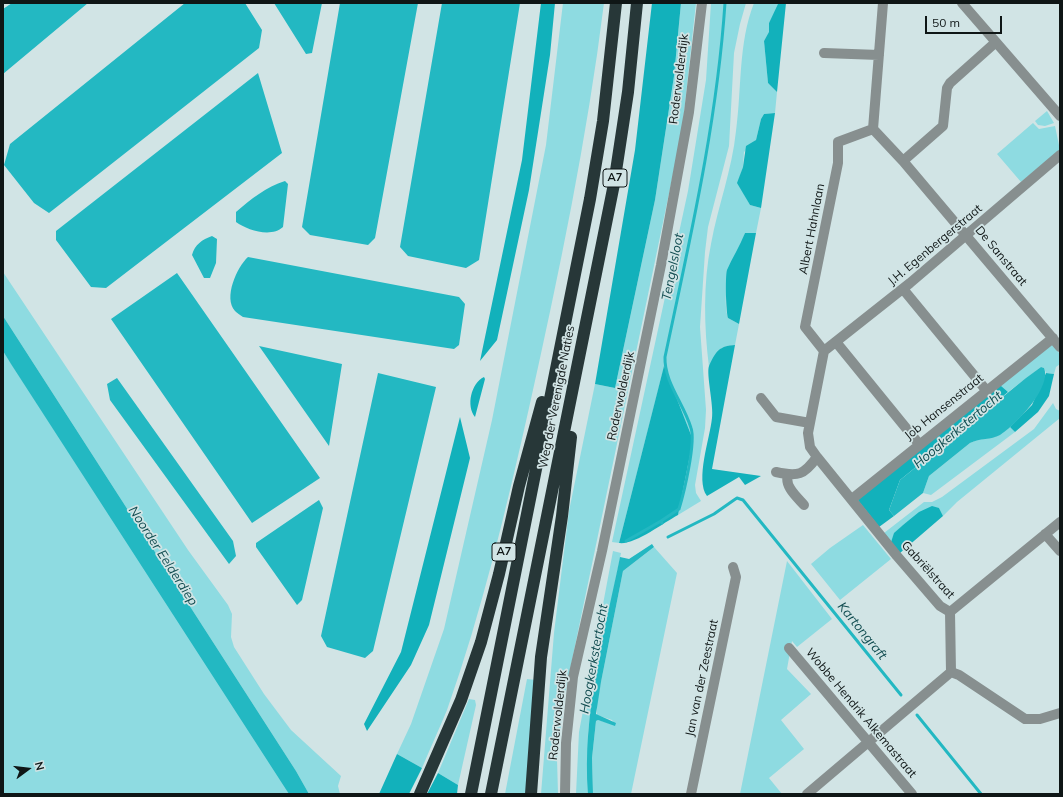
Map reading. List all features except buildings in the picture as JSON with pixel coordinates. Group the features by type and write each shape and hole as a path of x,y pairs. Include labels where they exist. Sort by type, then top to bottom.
{"highway":[{"name":"Weg der Verenigde Naties","path":"471,794 603,121 616,3"},
{"name":"Weg der Verenigde Naties","path":"491,794 614,184 628,92 637,3"},
{"name":"A7","path":"420,794 456,712 481,642 499,574 519,486 568,304"},
{"name":"A7","path":"531,794 541,657 562,516 581,352"}],"street":[{"name":"Roderwolderdijk","path":"565,794 566,743 573,677 602,551 661,265 689,112 702,3"},
{"path":"873,129 883,3"},
{"path":"962,3 1060,116"},
{"path":"903,161 943,126 947,88 950,83 996,42"},
{"path":"824,53 879,56"},
{"name":"De Sanstraat","path":"873,129 903,161 1060,347"},
{"name":"Albert Hahnlaan","path":"824,351 805,327 838,164 838,142 873,129"},
{"name":"J.H. Egenbergerstraat","path":"824,351 967,236 1060,155"},
{"path":"903,289 986,390"},
{"name":"Job Hansenstraat","path":"852,499 986,390 1053,338"},
{"path":"836,342 919,444"},
{"path":"776,472 788,475 800,475 817,457 808,440 824,351"},
{"path":"761,398 776,417 810,424"},
{"name":"Gabriëlstraat","path":"817,457 897,556 940,606 950,612 951,672"},
{"path":"788,475 786,479 788,485 804,505"},
{"path":"950,612 1060,522"},
{"path":"1045,534 1060,551"},
{"name":"Jan van der Zeestraat","path":"691,794 736,577 733,567"},
{"name":"Wobbe Hendrik Alkemastraat","path":"790,648 912,794"},
{"path":"807,794 951,672 959,675 1025,719 1040,719 1060,713"}],"shaded area":[{"path":"12,3 88,3 3,74 3,9"},
{"path":"185,3 245,3 262,30 259,48 49,213 34,203 4,165 10,144"},
{"path":"274,3 322,3 312,53 306,54"},
{"path":"340,3 418,3 375,238 368,245 310,235 302,227"},
{"path":"442,3 520,3 479,260 466,268 408,256 400,247"},
{"path":"541,3 555,3 550,55 529,190 497,340 480,361 522,160"},
{"path":"563,3 604,3 581,156 529,408 492,560 460,673 447,710 422,768 397,754 411,724 444,629 492,420 546,145"},
{"path":"652,3 681,3 674,76 655,200 615,388 595,384 635,150"},
{"path":"681,3 696,3 682,131 565,694 557,758 558,794 541,794 554,633 569,511 595,384 615,388 655,200 674,76"},
{"path":"711,3 746,3 734,53 729,146 708,227 705,252 700,327 706,410 705,428 695,485 696,493 701,501 678,515 693,440 664,367 619,543 612,542 688,191 706,80"},
{"path":"754,3 780,3 769,23 770,32 764,41 768,83 777,92 775,113 764,114 761,119 756,140 744,152 743,167 738,183 750,205 761,208 756,233 745,233 727,285 726,307 728,318 739,324 735,345 724,347 718,351 709,367 705,305 708,259 734,145 745,34"},
{"path":"786,3 777,92 768,83 764,41 769,32 769,23 778,4"},
{"path":"258,73 282,153 106,288 91,287 56,240 56,231"},
{"path":"1047,111 1054,123 1045,126 1038,125 1035,121"},
{"path":"775,113 761,208 750,205 737,183 743,167 746,146 756,140 761,119 764,114"},
{"path":"1033,123 1039,129 1055,126 1060,150 1021,182 997,154"},
{"path":"285,181 288,184 283,227 272,232 259,232 246,228 236,222 236,212 265,190"},
{"path":"745,233 756,233 739,324 728,318 726,274"},
{"path":"212,236 217,239 216,263 210,278 204,278 192,255 199,243"},
{"path":"248,257 459,297 465,304 459,345 454,349 243,317 235,311 230,298 236,275"},
{"path":"3,272 188,550 228,605 232,614 231,637 234,647 264,694 291,730 341,776 338,786 340,794 309,794 296,771 3,316"},
{"path":"177,273 320,478 252,523 111,319"},
{"path":"3,316 296,771 309,794 289,794 11,364 3,351"},
{"path":"1051,343 1060,354 1060,364 1056,367 1054,374 1046,373 1044,368 1041,367 1008,392 1000,385"},
{"path":"735,345 712,469 761,476 745,485 739,477 707,496 702,480 704,458 711,426 712,413 708,370 719,350"},
{"path":"259,346 342,364 329,446"},
{"path":"3,351 282,780 289,794 3,794"},
{"path":"664,366 693,440 678,515 633,541 619,543"},
{"path":"1041,367 1044,368 1045,376 1043,385 1031,405 1015,423 997,437 970,443 929,476 923,493 894,516 889,510 900,480"},
{"path":"378,373 436,387 373,651 365,658 327,647 321,636"},
{"path":"1046,373 1054,374 1049,396 1038,412 1015,432 1010,427 1032,405"},
{"path":"484,377 485,379 475,417 471,407 471,395 476,384"},
{"path":"117,378 233,541 236,556 229,564 110,400 107,384"},
{"path":"1000,385 1008,392 900,480 889,510 894,516 879,527 857,499"},
{"path":"1053,403 1056,409 1060,411 1060,418 957,502 943,516 939,508 910,520 898,529 891,542 884,533 924,502 932,502 942,497 1034,429"},
{"path":"460,417 470,458 429,625 411,665 367,731 364,724 401,652"},
{"path":"1010,427 1015,432 931,495 923,493 929,476 970,443 977,440 995,437"},
{"path":"319,500 323,508 302,600 297,605 256,547 256,543"},
{"path":"932,506 939,508 943,516 900,553 891,542 894,533 919,512"},
{"path":"863,525 891,559 840,600 811,564 830,548"},
{"path":"652,544 654,547 623,571 596,714 616,723 615,726 598,720 596,721 592,758 593,794 588,794 588,734 591,704 601,645 620,557 629,559"},
{"path":"654,547 677,573 631,794 593,794 592,758 596,721 598,720 615,725 612,720 597,715 597,702 623,571"},
{"path":"613,551 621,553 592,696 588,734 588,794 576,794 579,732"},
{"path":"787,561 832,619 797,647 792,641 787,669 811,694 781,720 804,749 769,778 782,794 740,794"},
{"path":"527,679 536,680 527,794 505,794"},
{"path":"469,699 475,700 476,705 458,785 438,773"},
{"path":"397,754 422,768 409,794 379,794"},
{"path":"438,773 458,785 457,794 427,794"}],"waterway":[{"name":"Tengelsloot","path":"662,523 661,521 679,509 691,456 691,428 671,384 665,357 693,225 709,137 716,92 725,3"},
{"name":"Hoogkerkstertocht","path":"668,537 714,514 737,498 743,500 901,695"},
{"name":"Tengelsloot","path":"626,541 661,521"},
{"name":"Kartongraft","path":"917,715 981,794"}],"water label":[{"name":"Noorder Eelderdiep","path":"163,556"}]}
